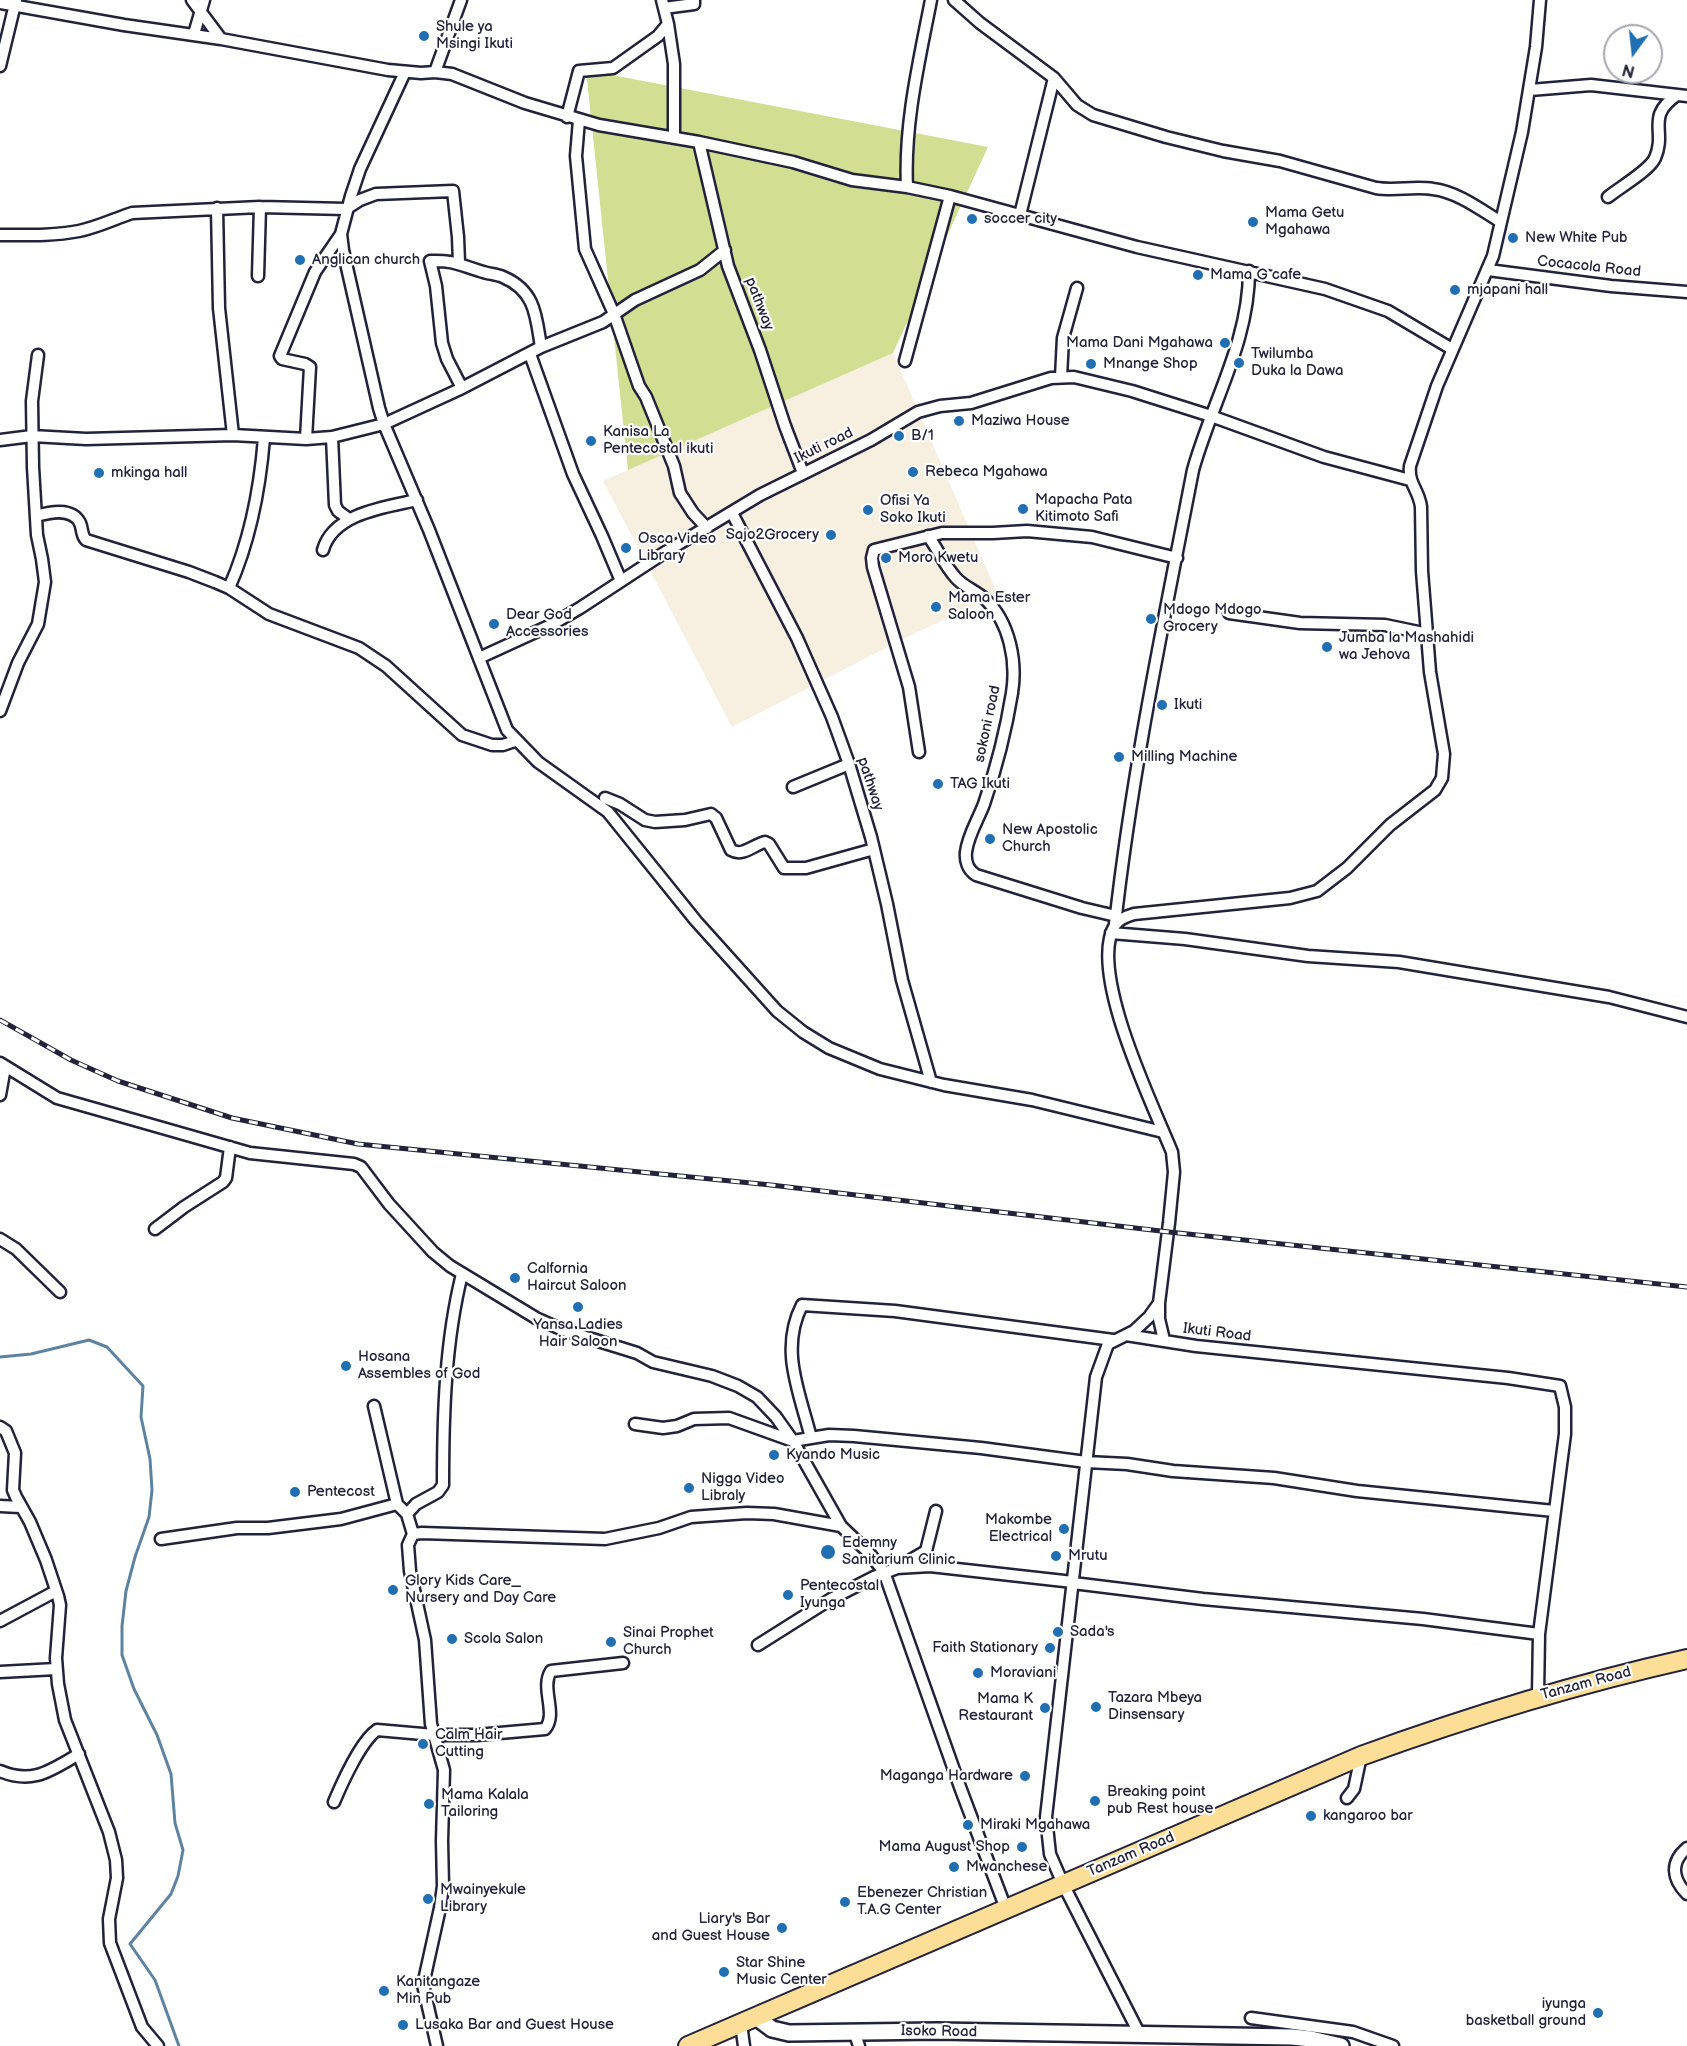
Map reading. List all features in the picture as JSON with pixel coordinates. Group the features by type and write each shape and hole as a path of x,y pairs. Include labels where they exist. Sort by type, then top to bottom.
{"highway":[{"name":"Tanzam Road","path":"688,2046 1361,1756 1538,1696 1687,1659"}],"street":[{"path":"192,0 220,39"},
{"path":"194,34 204,0"},
{"path":"435,72 460,0"},
{"path":"674,138 674,64 663,4 694,4 694,0"},
{"path":"907,187 910,121 931,0"},
{"path":"954,0 980,23 1054,78 1077,105 1093,115 1212,148 1280,160 1376,188 1387,190 1436,189 1451,194 1501,222"},
{"path":"1114,924 1127,915 1144,911 1290,898 1317,891 1347,868 1390,825 1435,790 1442,778 1444,754 1430,672 1422,571 1421,507 1419,497 1410,480 1412,456 1452,349 1488,270 1521,139 1530,90 1540,0"},
{"path":"0,3 16,3 124,25 194,34 405,72 435,72 469,80 525,103 579,120 793,162 852,180 907,187 950,196 1137,247 1317,287 1367,302 1388,311 1452,349"},
{"path":"0,66 16,3"},
{"path":"567,117 579,71 613,68 654,39 668,24"},
{"path":"306,439 309,367 282,359 280,356 312,279 341,234 346,209 360,169 405,72"},
{"path":"1020,215 1054,78"},
{"path":"1530,90 1592,85 1682,96"},
{"path":"1608,197 1653,161 1657,148 1659,113 1664,105 1682,96"},
{"path":"579,120 576,156 585,249 614,314 639,386 646,397 674,466 680,493 693,513 707,528"},
{"name":"pathway","path":"699,142 728,266 760,350 784,426 803,473"},
{"path":"0,235 59,234 106,224 132,213 260,207 346,209 376,194 453,191 459,263"},
{"path":"905,361 950,196"},
{"path":"258,276 260,207"},
{"path":"217,208 219,308 233,435"},
{"path":"341,234 371,377 384,424 417,500 507,730 515,741 543,765 608,812 696,921 777,1011 802,1032 850,1058 880,1069 931,1083 1025,1098 1163,1132"},
{"path":"0,440 32,436 86,439 233,435 306,439 332,437 384,424 462,388 541,347 603,322 636,300 700,270 725,250"},
{"path":"462,388 447,359 442,343 436,286 430,261 447,260 459,263 504,278 525,292 534,306 541,347"},
{"name":"Cocacola Road","path":"1488,270 1611,286 1687,292"},
{"path":"1164,1340 1159,1319 1159,1303 1169,1232 1174,1172 1172,1152 1120,1021 1109,964 1141,740 1193,470 1238,346 1249,293 1249,271"},
{"path":"1061,377 1063,338 1077,288"},
{"path":"530,354 573,474 621,581"},
{"path":"0,711 18,663 38,624 45,582 37,535 32,436 32,401 38,355"},
{"name":"Ikuti road","path":"479,658 551,625 732,513 803,473 871,440 918,412 940,406 971,403 1043,380 1061,377 1080,378 1104,384 1211,416 1324,457 1410,480"},
{"path":"332,437 335,505 338,511 349,519"},
{"path":"229,588 238,566 256,499 264,438"},
{"path":"324,550 325,543 332,534 349,519 417,500"},
{"path":"36,516 49,512 65,512 73,515 80,524 82,536 86,540 189,572 229,588 269,614 359,648 413,688 462,735 492,745 503,745 515,741"},
{"name":"pathway","path":"732,513 797,638 832,717 849,764 874,849 902,980 931,1083"},
{"path":"919,752 909,687 882,601 872,552 879,547 942,533 993,534 1027,531 1092,537 1177,558"},
{"name":"sokoni road","path":"928,536 954,577 985,599 993,609 1007,636 1012,655 1012,690 1006,721 984,802 966,849 970,871 1114,924"},
{"path":"1229,613 1300,623 1384,625 1428,634"},
{"path":"794,787 849,764"},
{"path":"604,798 620,804 645,820 655,822 685,820 711,814 716,818 731,850 743,852 765,842 769,844 784,868 806,868 874,849"},
{"path":"1114,924 1204,941 1308,956 1400,962 1609,997 1687,1017"},
{"path":"0,1095 2,1065 63,1100 250,1153 354,1164 361,1167 380,1194 434,1252 462,1274 536,1318 563,1330 637,1353 653,1362 712,1376 738,1386 757,1397 776,1417 793,1441 841,1526 884,1572 960,1787 1006,1908"},
{"path":"155,1229 184,1207 224,1182 230,1147"},
{"path":"0,1239 16,1249 60,1292"},
{"path":"407,1514 416,1504 438,1492 443,1485 443,1416 454,1312 462,1274"},
{"path":"1125,1335 1142,1325 1159,1303"},
{"path":"811,1438 803,1405 794,1382 791,1356 794,1323 802,1305 906,1313 1113,1340"},
{"name":"Ikuti Road","path":"1113,1340 1125,1335 1196,1346 1508,1378 1560,1386 1565,1407 1565,1434 1539,1634 1538,1696"},
{"path":"1113,1340 1105,1348 1096,1377 1046,1817 1050,1854 1140,2035"},
{"path":"374,1406 397,1504 407,1514 413,1534"},
{"path":"635,1424 654,1428 670,1428 694,1419 729,1418 793,1441 829,1435 854,1436 981,1448 1086,1462 1127,1464 1173,1471 1274,1478 1358,1491 1554,1511"},
{"path":"0,1427 6,1431 15,1453 13,1490 46,1560 60,1605 56,1638 56,1669 65,1720 109,1832 116,1860 117,1878 109,1919 110,1943 142,2027 158,2046"},
{"path":"161,1539 237,1528 268,1528 341,1519 397,1504"},
{"path":"0,1506 20,1507"},
{"path":"758,1645 831,1599 884,1572 897,1568 926,1551 936,1511"},
{"path":"413,1534 485,1534 605,1539 666,1526 691,1517 747,1513 774,1514 841,1526"},
{"path":"413,1534 410,1537 408,1557 425,1640 428,1704 444,1770 443,1886 423,1985 437,2046"},
{"path":"897,1568 941,1567 1182,1596 1423,1619 1539,1634"},
{"path":"0,1621 56,1591"},
{"path":"334,1802 362,1748 373,1733 382,1729 434,1735 477,1735 545,1730 549,1725 546,1683 551,1671 623,1663"},
{"path":"0,1672 56,1669"},
{"path":"0,1771 8,1775 32,1777 79,1754"},
{"path":"1347,1798 1354,1789 1361,1756"},
{"path":"1687,1848 1678,1856 1673,1871 1675,1879 1687,1894"},
{"path":"1251,2018 1353,2032 1393,2046"},
{"path":"744,2046 748,2020"},
{"name":"Isoko Road","path":"748,2020 772,2030 789,2033 854,2031 1292,2037 1341,2046"},
{"path":"854,2031 859,2046"}],"shaded area":[{"path":"893,353 998,595 911,635 732,727 603,481"}],"green space":[{"path":"586,70 988,147 893,353 628,470"}],"waterway":[{"path":"0,1357 31,1354 89,1340 107,1347 143,1386 141,1417 150,1459 152,1490 149,1517 126,1591 122,1626 122,1655 134,1689 157,1735 171,1774 175,1823 183,1850 178,1876 171,1894 130,1944 155,1980 179,2046"}],"railway":[{"path":"0,1020 71,1060 118,1081 232,1118 358,1144 771,1185 1169,1232 1687,1287"}],"place":[{"name":"Shule ya Msingi Ikuti","path":"424,36"},
{"name":"soccer city","path":"972,219"},
{"name":"Mama Getu Mgahawa","path":"1253,222"},
{"name":"New White Pub","path":"1513,238"},
{"name":"Anglican church","path":"300,260"},
{"name":"Mama G cafe","path":"1198,275"},
{"name":"mjapani hall","path":"1455,290"},
{"name":"Mama Dani Mgahawa","path":"1225,343"},
{"name":"Twilumba Duka la Dawa","path":"1239,363"},
{"name":"Mnange Shop","path":"1091,364"},
{"name":"Maziwa House","path":"959,421"},
{"name":"B/1","path":"899,436"},
{"name":"Kanisa La Pentecostal ikuti","path":"591,441"},
{"name":"Rebeca Mgahawa","path":"913,472"},
{"name":"mkinga hall","path":"99,473"},
{"name":"Mapacha Pata Kitimoto Safi","path":"1023,509"},
{"name":"Ofisi Ya Soko Ikuti","path":"868,510"},
{"name":"Sajo2Grocery","path":"831,535"},
{"name":"Osca Video Library","path":"626,548"},
{"name":"Moro Kwetu","path":"886,558"},
{"name":"Mama Ester Saloon","path":"936,607"},
{"name":"Mdogo Mdogo Grocery","path":"1151,619"},
{"name":"Dear God Accessories","path":"494,624"},
{"name":"Jumba la Mashahidi wa Jehova","path":"1327,647"},
{"name":"Ikuti","path":"1162,705"},
{"name":"Milling Machine","path":"1119,757"},
{"name":"TAG Ikuti","path":"938,784"},
{"name":"New Apostolic Church","path":"990,839"},
{"name":"Calfornia Haircut Saloon","path":"515,1278"},
{"name":"Yansa Ladies Hair Saloon","path":"578,1307"},
{"name":"Hosana Assembles of God","path":"346,1366"},
{"name":"Kyando Music","path":"774,1455"},
{"name":"Nigga Video Libraly","path":"689,1488"},
{"name":"Pentecost","path":"295,1492"},
{"name":"Makombe Electrical","path":"1064,1529"},
{"name":"Edemny Sanitarium Clinic","path":"828,1552"},
{"name":"Mrutu","path":"1056,1556"},
{"name":"Glory Kids Care_ Nursery and Day Care","path":"393,1590"},
{"name":"Pentecostal Iyunga","path":"788,1595"},
{"name":"Sada's","path":"1058,1632"},
{"name":"Scola Salon","path":"452,1639"},
{"name":"Sinai Prophet Church","path":"611,1642"},
{"name":"Faith Stationary","path":"1050,1648"},
{"name":"Moraviani","path":"978,1673"},
{"name":"Tazara Mbeya Dinsensary","path":"1096,1707"},
{"name":"Mama K Restaurant","path":"1045,1708"},
{"name":"Calm Hair Cutting","path":"423,1744"},
{"name":"Maganga Hardware","path":"1025,1776"},
{"name":"Breaking point pub Rest house","path":"1095,1801"},
{"name":"Mama Kalala Tailoring","path":"429,1804"},
{"name":"kangaroo bar","path":"1311,1816"},
{"name":"Miraki Mgahawa","path":"968,1825"},
{"name":"Mama August Shop","path":"1022,1847"},
{"name":"Mwanchese","path":"954,1867"},
{"name":"Mwainyekule Library","path":"428,1899"},
{"name":"Ebenezer Christian T.A.G Center","path":"845,1902"},
{"name":"Liary's Bar and Guest House","path":"782,1928"},
{"name":"Star Shine Music Center","path":"724,1972"},
{"name":"Kanitangaze Min Pub","path":"384,1991"},
{"name":"iyunga basketball ground","path":"1598,2013"},
{"name":"Lusaka Bar and Guest House","path":"403,2025"}]}
